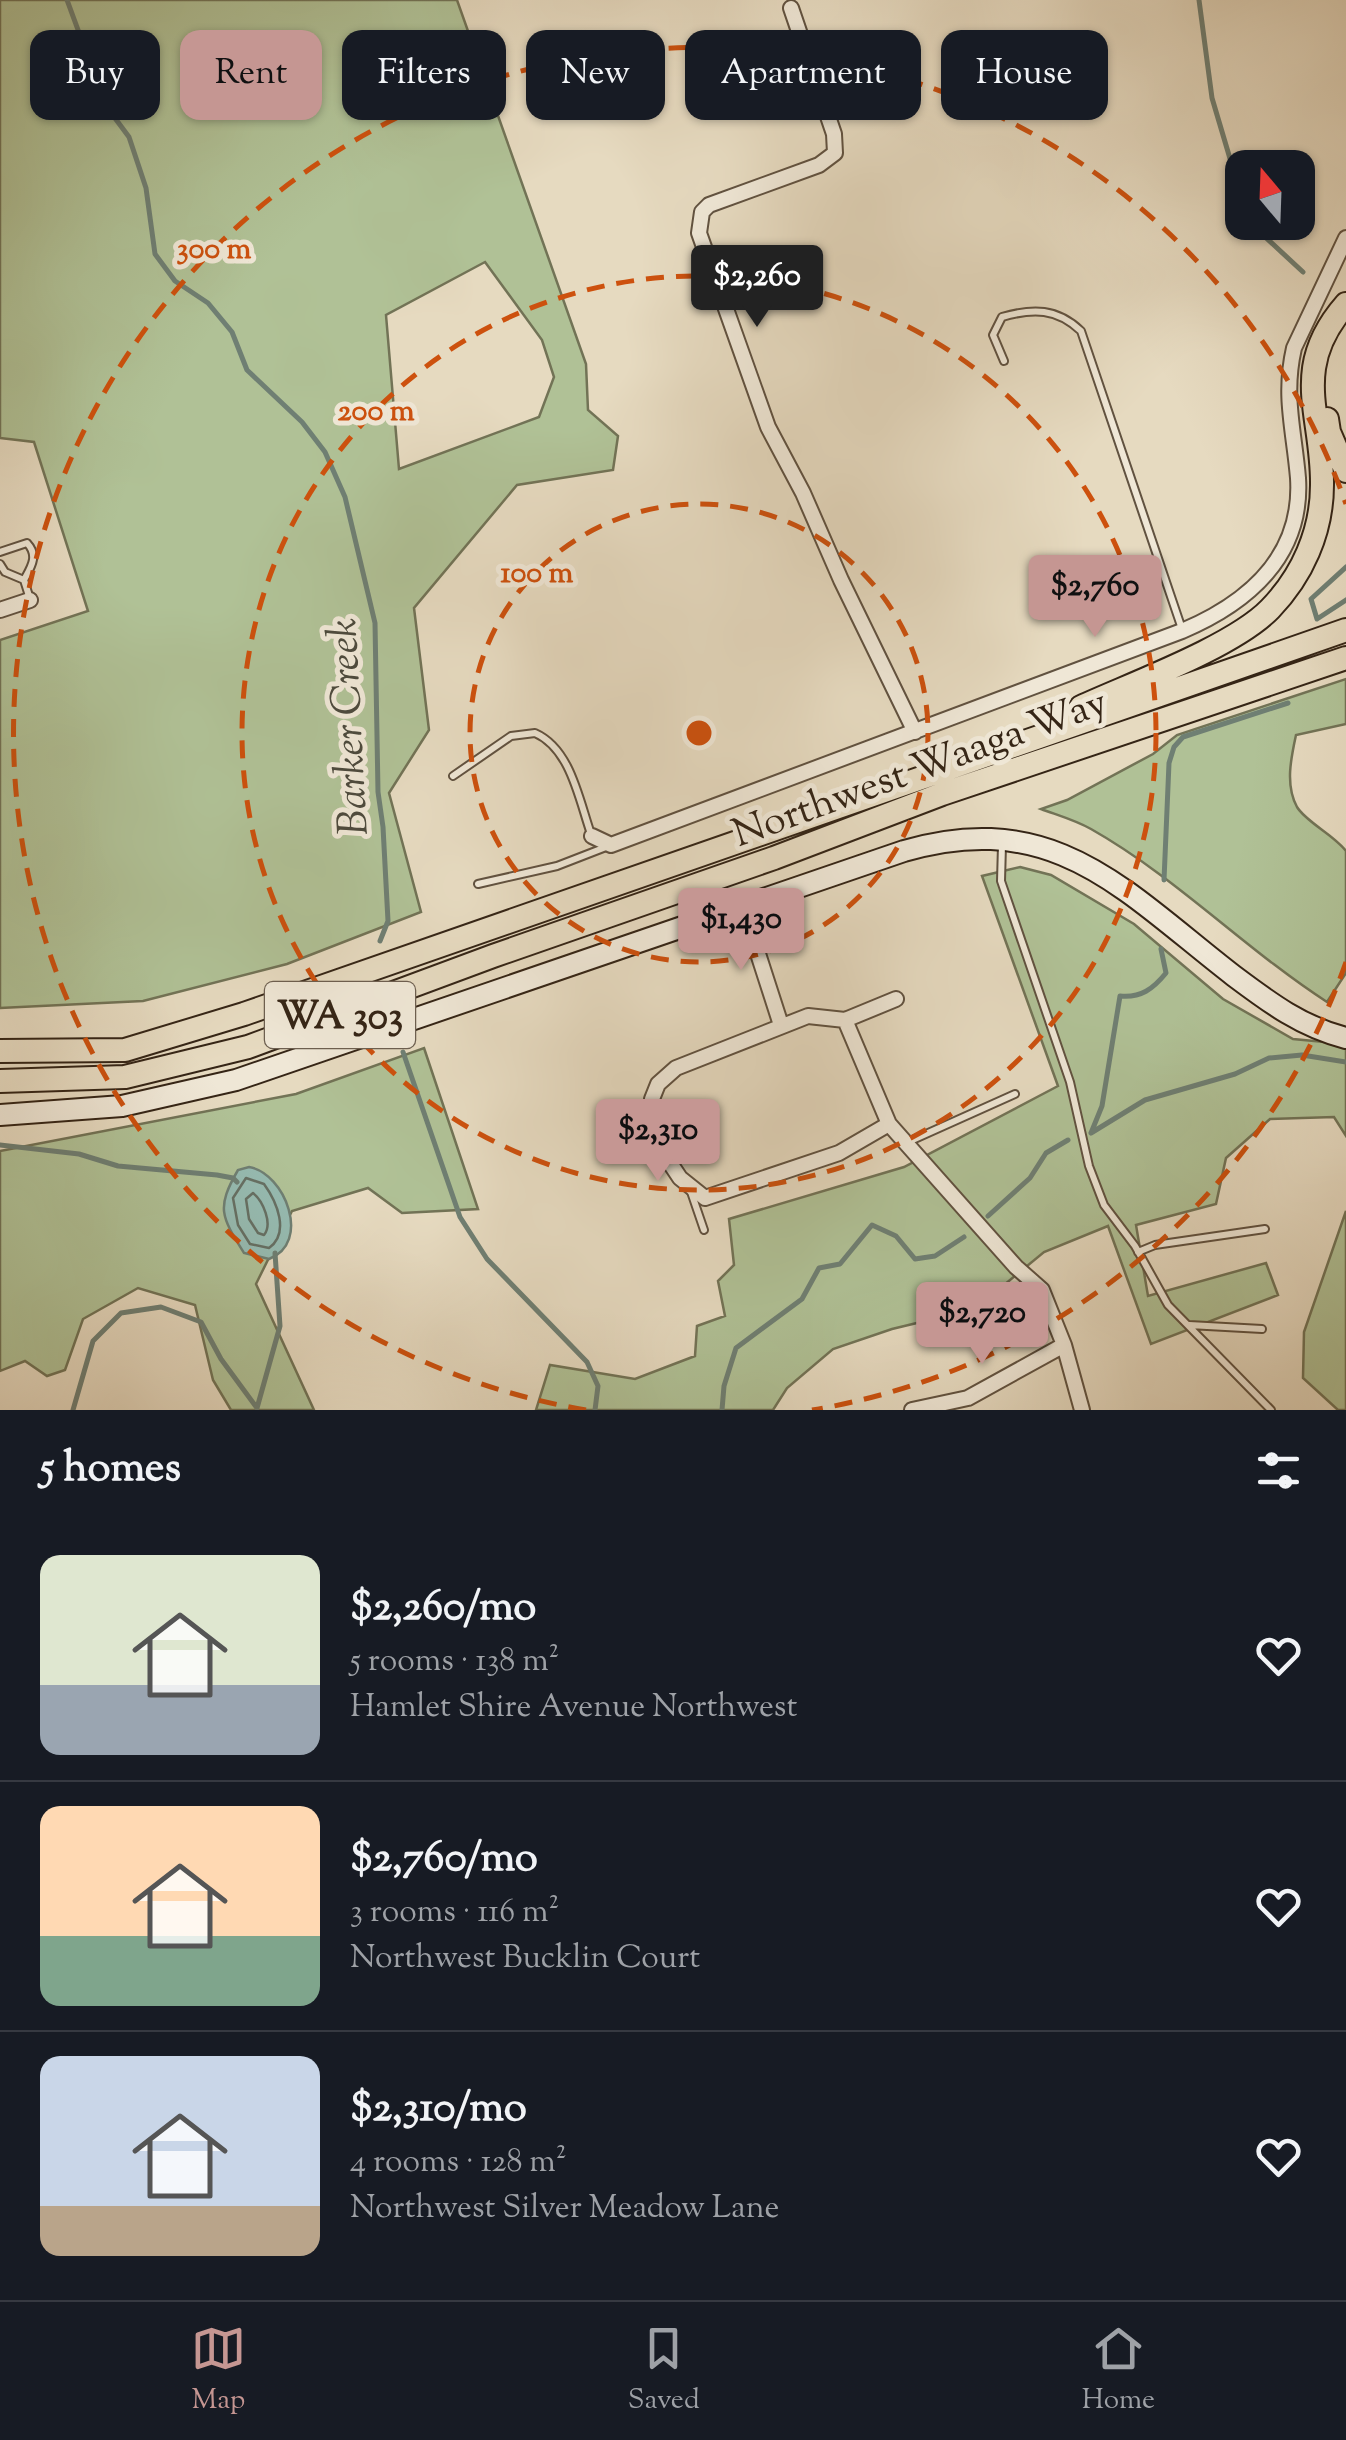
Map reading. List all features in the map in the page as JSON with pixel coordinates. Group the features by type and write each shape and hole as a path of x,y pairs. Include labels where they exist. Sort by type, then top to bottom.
{"highway":[{"path":"950,767 1214,645 1268,611 1300,570 1311,547 1322,485 1311,379 1320,348 1346,304"},
{"path":"1346,326 1332,351 1325,392 1328,432 1346,472"},
{"name":"Northwest Waaga Way","path":"0,1051 125,1050 244,1014 1346,630"},
{"name":"Northwest Waaga Way","path":"0,1081 125,1077 248,1047 942,794 1346,658"},
{"path":"1257,689 1346,667"}],"main road":[{"path":"0,1115 122,1106 222,1084 930,844 972,838 1003,838 1042,846 1084,862 1285,1014 1346,1038"}],"street":[{"path":"790,8 834,134 835,153 819,165 709,204 702,212 699,233 768,427 915,732"},
{"path":"592,836 611,844 1182,630 1240,601 1272,569 1294,526 1298,494 1288,417 1290,364 1346,238"},
{"path":"0,610 30,600"},
{"path":"743,906 781,1025"},
{"path":"889,1124 839,1154 705,1198 690,1188 666,1157 652,1099 658,1084 676,1068 808,1016 845,1020 896,999"},
{"path":"845,1020 889,1124 1016,1267 1042,1290 1064,1345 1082,1410"},
{"path":"912,1410 968,1398 1064,1345"}],"lane":[{"path":"1004,360 993,335 1002,317 1042,310 1059,314 1081,330 1182,630"},
{"path":"0,552 27,543 32,548 34,561 24,580 30,600"},
{"path":"0,564 4,572 24,580"},
{"path":"454,776 511,736 535,733 557,748 565,762 592,836"},
{"path":"1003,838 1001,881 1070,1082 1090,1166 1104,1204 1138,1252 1168,1305 1270,1410"},
{"path":"478,884 557,866 611,844"},
{"path":"907,1142 1014,1094"},
{"path":"690,1188 704,1230"},
{"path":"1138,1252 1155,1245 1265,1230"},
{"path":"1188,1325 1262,1329"}],"green space":[{"path":"0,0 457,0 468,30 342,30 342,120 500,120 586,364 588,410 618,436 613,470 517,485 414,608 429,730 389,793 421,912 287,964 143,1001 0,1008 0,640 88,611 34,442 0,438","holes":["485,262 542,340 554,377 539,417 399,469 386,315"]},
{"path":"1346,679 1346,724 1296,735 1290,771 1297,807 1346,851 1346,973 1327,1002 1122,848 1085,826 1041,809 1067,800 1153,754 1177,735"},
{"path":"1020,867 1051,875 1134,924 1223,999 1293,1039 1346,1044 1346,1136 1334,1117 1270,1119 1226,1158 1216,1204 1136,1225 1148,1296 1266,1263 1278,1295 1151,1344 1108,1226 1044,1252 998,1290 954,1314 833,1349 787,1388 773,1410 536,1410 550,1365 635,1379 695,1356 697,1326 725,1316 718,1281 734,1265 729,1219 904,1167 1058,1086 982,876"},
{"path":"424,1048 478,1209 402,1213 368,1188 292,1211 256,1284 314,1410 231,1410 213,1380 195,1305 138,1288 83,1319 65,1370 47,1376 25,1361 0,1371 0,1151 296,1094"},
{"path":"1346,1211 1346,1410 1338,1410 1303,1378 1304,1332"}],"water":[{"path":"249,1167 273,1182 289,1209 289,1239 282,1251 269,1259 244,1253 224,1212 226,1194 238,1170"}],"waterway":[{"name":"Barker Creek","path":"67,0 81,38 82,56 103,102 129,137 146,188 155,254 175,281 208,303 232,332 247,370 302,422 325,452 345,497 375,623 378,792 388,921 380,941"},
{"path":"1199,0 1212,98 1227,150"},
{"path":"1268,240 1303,272"},
{"path":"1346,567 1311,599 1317,619 1346,600"},
{"path":"1164,880 1169,763 1174,747 1183,737 1288,703"},
{"path":"1091,1133 1102,1106 1120,996 1140,994 1161,979 1166,973 1161,949"},
{"name":"Barker Creek","path":"403,1052 460,1217 487,1259 587,1362 598,1386 595,1410"},
{"path":"1091,1133 1145,1100 1235,1074 1269,1058 1302,1055 1346,1062"},
{"path":"988,1216 1030,1178 1046,1153 1068,1140"},
{"path":"0,1145 79,1154 118,1166 217,1175 237,1182"},
{"path":"722,1410 724,1386 736,1348 802,1299 819,1268 840,1264 872,1225 896,1236 915,1259 935,1256 964,1237"},
{"path":"257,1408 280,1326 275,1253"},
{"path":"73,1410 93,1341 121,1313 161,1307 201,1322 221,1359 257,1408"}]}
